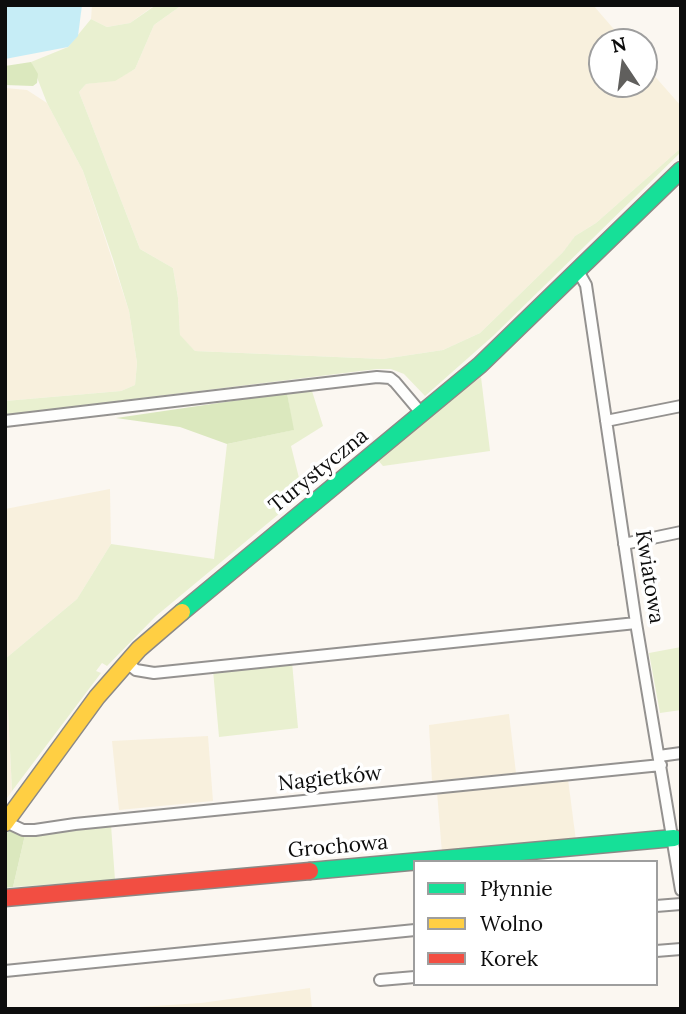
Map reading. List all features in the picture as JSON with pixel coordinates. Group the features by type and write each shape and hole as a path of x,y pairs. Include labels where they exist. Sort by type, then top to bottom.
{"main road":[{"name":"Turystyczna","path":"5,822 84,714 126,662 181,611 495,352 681,170"},
{"name":"Grochowa","path":"429,860 674,838"},
{"name":"Grochowa","path":"5,898 413,861"}],"street":[{"name":"Kwiatowa","path":"578,271 587,287 636,623 681,890"},
{"path":"5,421 377,377 390,378 395,382 422,414"},
{"path":"606,421 681,407"},
{"path":"624,544 681,532"},
{"path":"126,662 136,670 150,673 636,623"},
{"name":"Nagietków","path":"5,822 23,830 35,830 660,761 681,753"},
{"path":"658,906 681,904"},
{"path":"5,971 413,930"},
{"path":"658,951 681,949"},
{"path":"380,980 413,976"}],"shaded area":[{"path":"92,5 155,5 130,23 107,27 91,19"},
{"path":"182,5 593,5 613,28 588,28 588,98 658,98 658,80 681,106 681,148 596,223 575,236 563,252 480,333 443,350 383,359 195,351 180,336 173,268 140,249 79,92 86,84 115,80 135,69 154,25"},
{"path":"5,88 27,90 47,103 83,171 129,311 137,363 135,385 121,391 5,401"},
{"path":"110,489 111,544 77,599 5,659 5,509"},
{"path":"5,710 8,710 12,791 5,801"},
{"path":"509,714 516,773 432,781 429,725"},
{"path":"208,736 213,801 119,810 112,741"},
{"path":"568,779 576,841 442,853 437,792"},
{"path":"310,988 312,1009 107,1009 201,1003"}],"green space":[{"path":"156,5 182,5 154,25 135,69 115,81 86,84 79,92 140,249 173,268 180,335 195,351 383,359 443,350 480,333 563,252 575,236 596,223 681,148 681,152 493,336 425,396 404,374 391,369 377,369 5,415 5,401 121,391 135,385 137,363 129,311 113,259 83,171 47,103 31,62 68,47 91,19 107,27 130,23"},
{"path":"31,62 38,74 37,83 33,86 5,85 5,66"},
{"path":"481,377 490,451 383,466 375,457"},
{"path":"312,391 323,426 291,446 303,494 156,616 107,666 102,663 96,671 101,673 12,791 8,710 5,710 5,659 77,599 111,544 214,559 227,444 293,430 287,393"},
{"path":"287,393 294,430 227,444 180,427 116,418"},
{"path":"681,647 681,710 660,713 649,653"},
{"path":"292,662 298,728 219,737 213,670"},
{"path":"111,825 115,880 13,887 25,835"},
{"path":"10,829 25,835 13,887 5,888 5,836"}],"water":[{"path":"5,5 82,5 78,36 68,47 5,59"}],"traffic: fast":[{"path":"182,612 480,365 681,170"},
{"path":"431,860 674,838"},
{"path":"310,871 413,862"}],"traffic: slow":[{"path":"5,823 97,697 139,649 182,612"}],"traffic: jam":[{"path":"5,898 310,871"}]}
